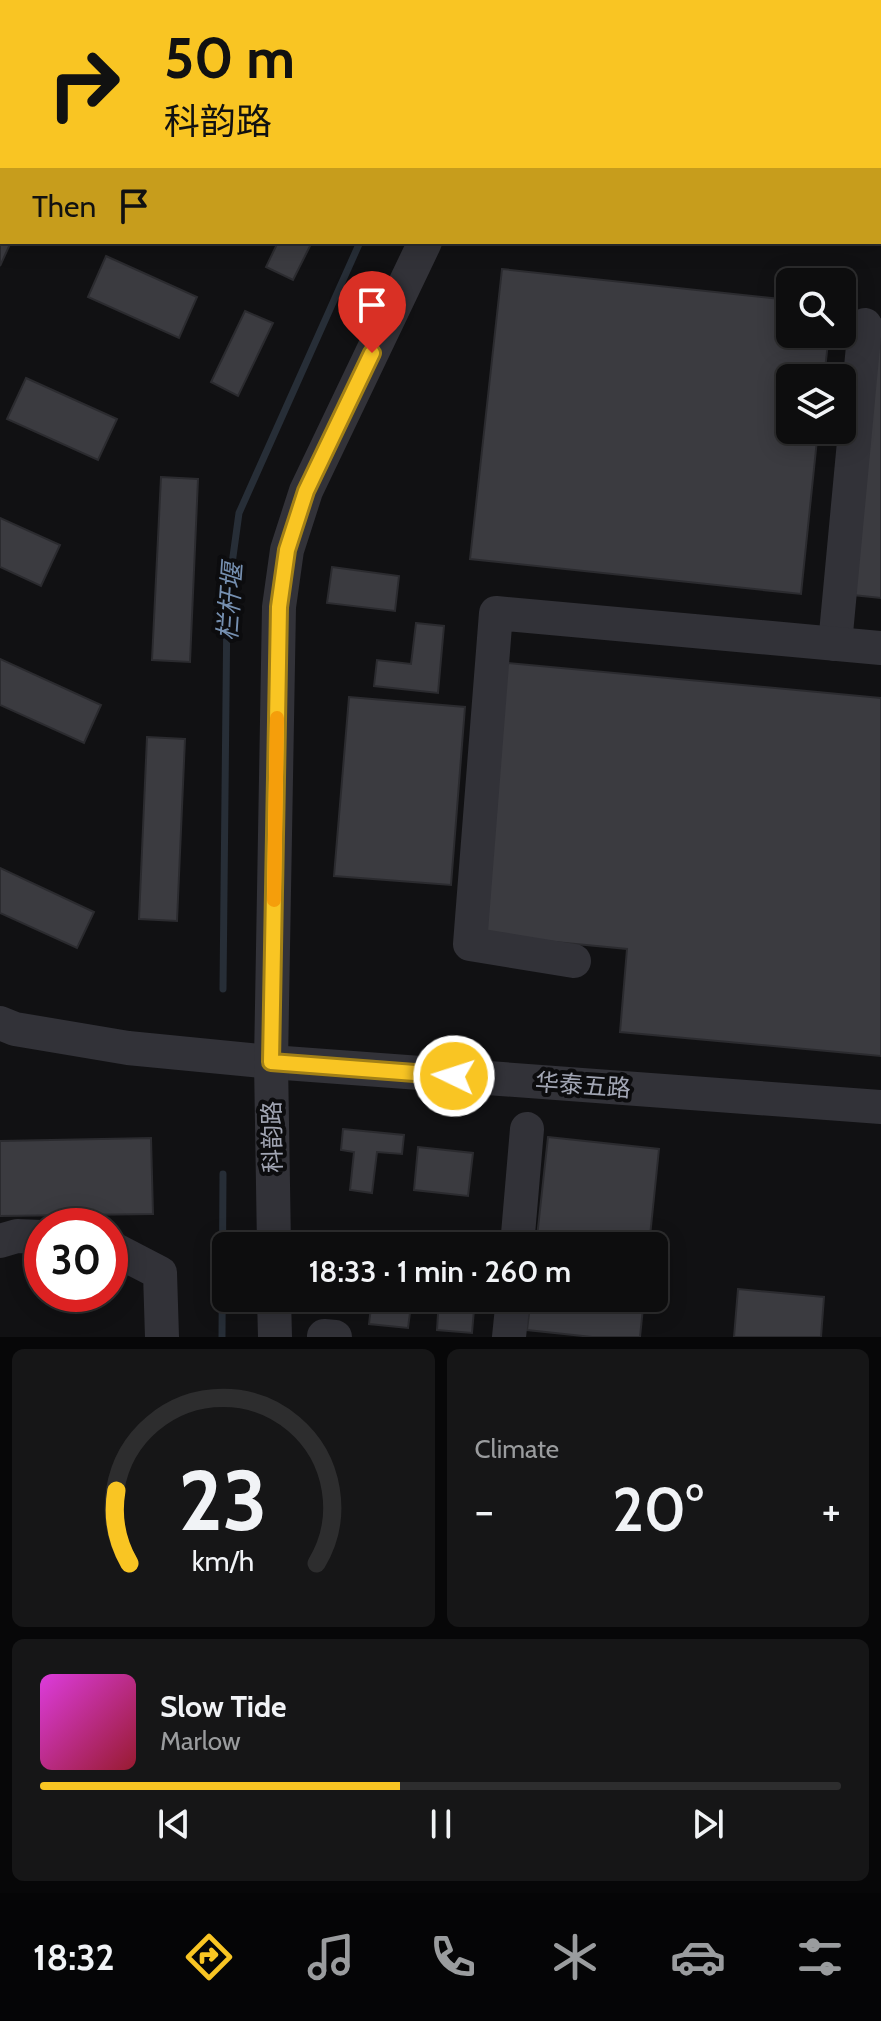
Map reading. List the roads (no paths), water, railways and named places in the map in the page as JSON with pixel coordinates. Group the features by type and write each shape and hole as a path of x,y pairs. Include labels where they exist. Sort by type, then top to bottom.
{"street":[{"name":"科韵路","path":"274,1232 271,1062 279,607 287,550 306,491 424,244"},
{"path":"835,644 865,325"},
{"path":"574,961 470,944 496,613 881,648"},
{"name":"华泰五路","path":"0,1023 15,1029 128,1048 271,1062 881,1107"},
{"path":"518,1232 527,1129"},
{"path":"0,1241 24,1236"},
{"path":"128,1256 160,1273 162,1337"},
{"path":"274,1312 275,1337"},
{"path":"509,1337 512,1312"}],"waterway":[{"name":"栏杆堰","path":"223,989 227,600 239,513 359,244"},
{"name":"栏杆堰","path":"222,1337 223,1174"}]}
